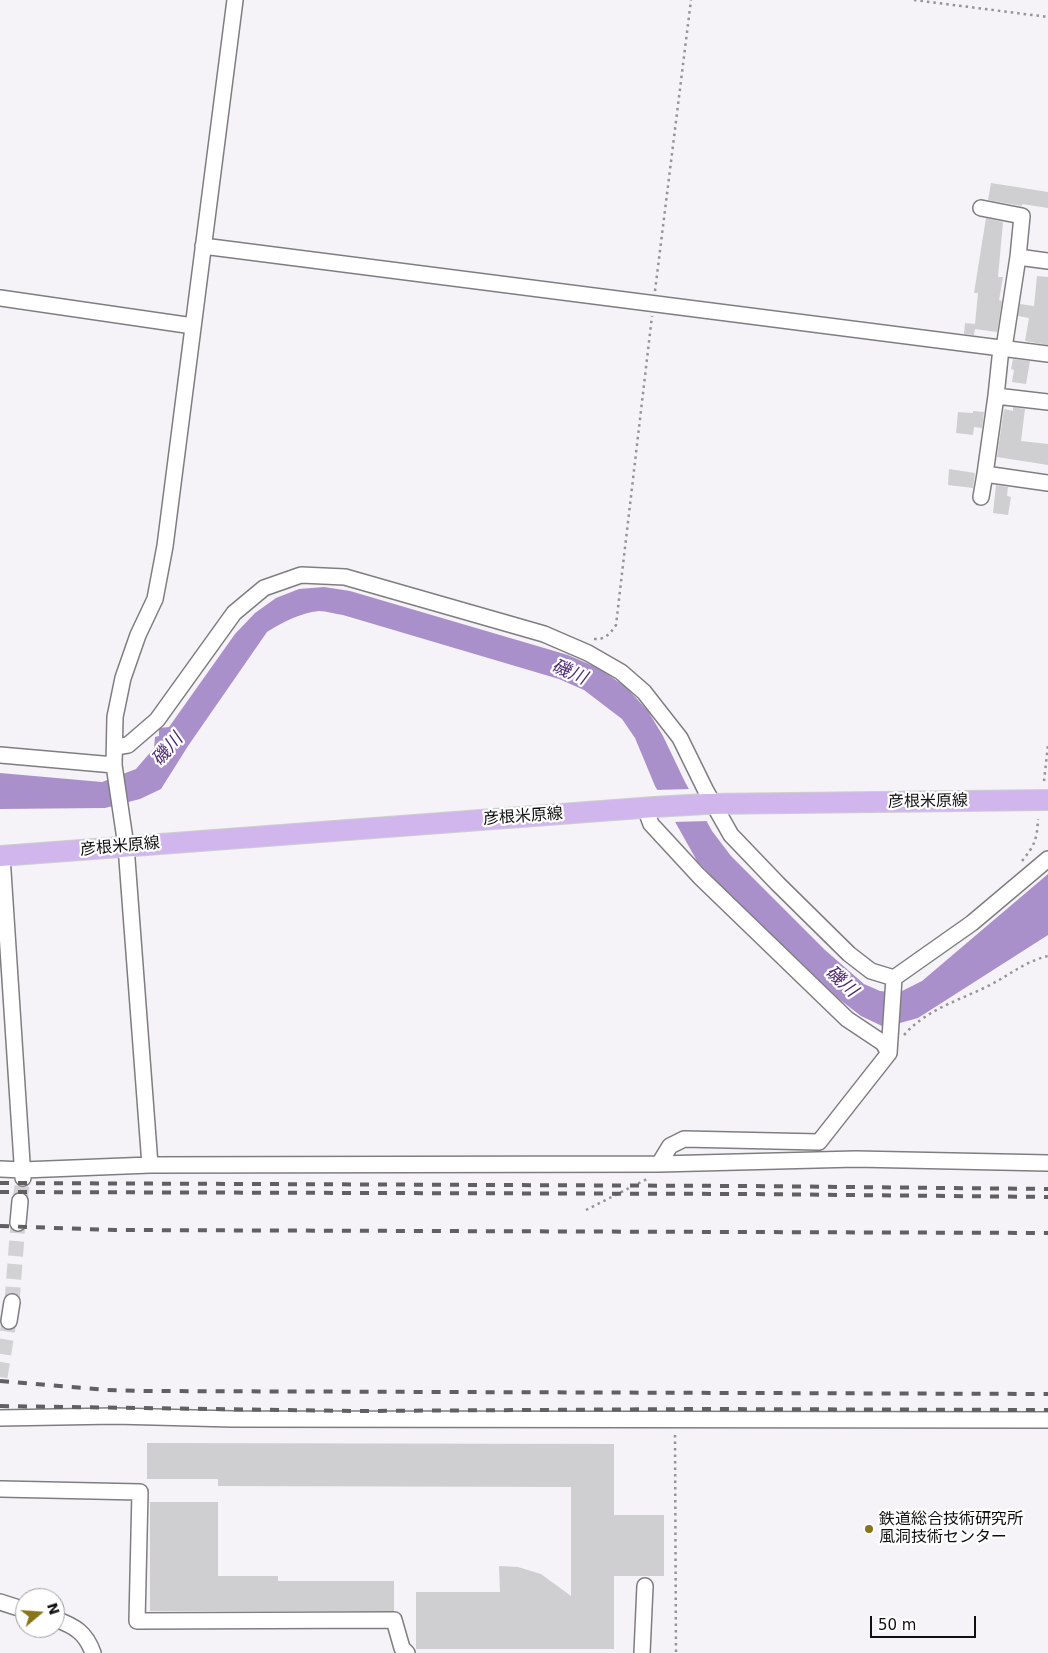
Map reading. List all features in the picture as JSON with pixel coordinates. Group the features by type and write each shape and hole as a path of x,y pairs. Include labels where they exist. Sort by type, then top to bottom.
{"main road":[{"name":"彦根米原線","path":"1,856 650,807 1046,790"}],"street":[{"path":"150,1164 126,846 114,766 116,718 123,678 138,635 155,599 165,546 235,0"},
{"path":"981,208 1022,216 1018,257 1002,348 981,497"},
{"path":"203,246 1048,354"},
{"path":"1018,257 1048,261"},
{"path":"0,298 193,326"},
{"path":"996,396 1048,402"},
{"path":"985,474 1048,483"},
{"path":"115,747 128,745 157,720 234,613 264,588 301,575 345,577 544,634 588,653 621,672 644,692 680,738 710,804 731,835 849,954 870,971 893,981"},
{"path":"0,755 114,766"},
{"path":"650,807 651,824 699,876 847,1019 889,1048"},
{"path":"1,856 23,1174"},
{"path":"893,981 972,923 1048,859"},
{"path":"656,1170 670,1146 684,1140 819,1142 889,1048 893,981"},
{"path":"0,1169 23,1174 150,1164 656,1170 856,1159 1048,1163"},
{"path":"18,1223 20,1200"},
{"path":"9,1321 12,1302"},
{"path":"0,1418 115,1416 233,1419 1048,1420"},
{"path":"1,1489 140,1492 137,1622 394,1620 402,1648 407,1653"},
{"path":"642,1653 645,1586"},
{"path":"0,1602 15,1607"},
{"path":"65,1622 71,1624 85,1636 93,1653"}],"path":[{"path":"593,639 601,639 610,635 616,625 691,0"},
{"path":"914,0 1048,17"},
{"path":"1046,790 1048,745"},
{"path":"889,1048 935,1009 988,986 1032,960 1048,956"},
{"path":"586,1210 656,1170"},
{"path":"675,1430 676,1653"}],"water":[{"name":"磯川","path":"324,587 350,591 568,655 598,668 626,687 648,711 712,831 731,856 825,950 864,984 880,991 898,993 922,981 1048,874 1048,935 918,1018 882,1026 861,1016 839,999 697,861 655,786 635,738 622,719 584,690 559,679 325,611 298,616 285,621 267,632 188,746 161,789 140,799 105,808 0,809 0,773 102,782 136,769 154,748 155,737 159,736 159,728 169,727 235,634 255,613 276,598 299,589"}],"pier":[{"path":"691,789 709,821 672,822 655,790"}],"building":[{"path":"991,183 1048,192 1048,208 988,200"},
{"path":"986,218 1003,222 998,277 1003,277 999,300 1002,301 997,332 975,329 974,335 964,334 965,323 975,324 978,293 974,293"},
{"path":"1037,276 1048,277 1048,345 1025,341 1029,318 1018,316 1020,304 1034,306"},
{"path":"1013,359 1030,361 1026,384 1012,382 1014,370 1011,369"},
{"path":"1013,407 1025,409 1021,441 1048,444 1048,465 997,457 1004,409 1013,411"},
{"path":"973,411 984,412 982,428 974,427 973,435 956,433 958,412 973,413"},
{"path":"949,469 975,473 973,488 948,485"},
{"path":"996,485 1008,487 1007,496 1011,497 1008,515 993,513"},
{"path":"147,1443 614,1444 614,1515 664,1515 664,1576 614,1576 614,1649 416,1649 416,1592 500,1592 499,1566 518,1567 541,1574 571,1596 571,1487 218,1486 218,1479 147,1479"},
{"path":"150,1502 218,1502 218,1576 278,1576 278,1581 394,1581 394,1611 150,1611"}],"tunnel":[{"path":"20,1201 23,1178"},
{"path":"12,1302 18,1223"},
{"path":"0,1377 9,1321"}],"railway":[{"path":"0,1183 1048,1189"},
{"path":"0,1192 750,1194 1048,1197"},
{"path":"0,1226 115,1230 1048,1233"},
{"path":"0,1381 107,1390 146,1391 1048,1394"},
{"path":"0,1406 357,1411 700,1409 1048,1410"}],"place":[{"name":"鉄道総合技術研究所 風洞技術センター","path":"869,1529"}]}
